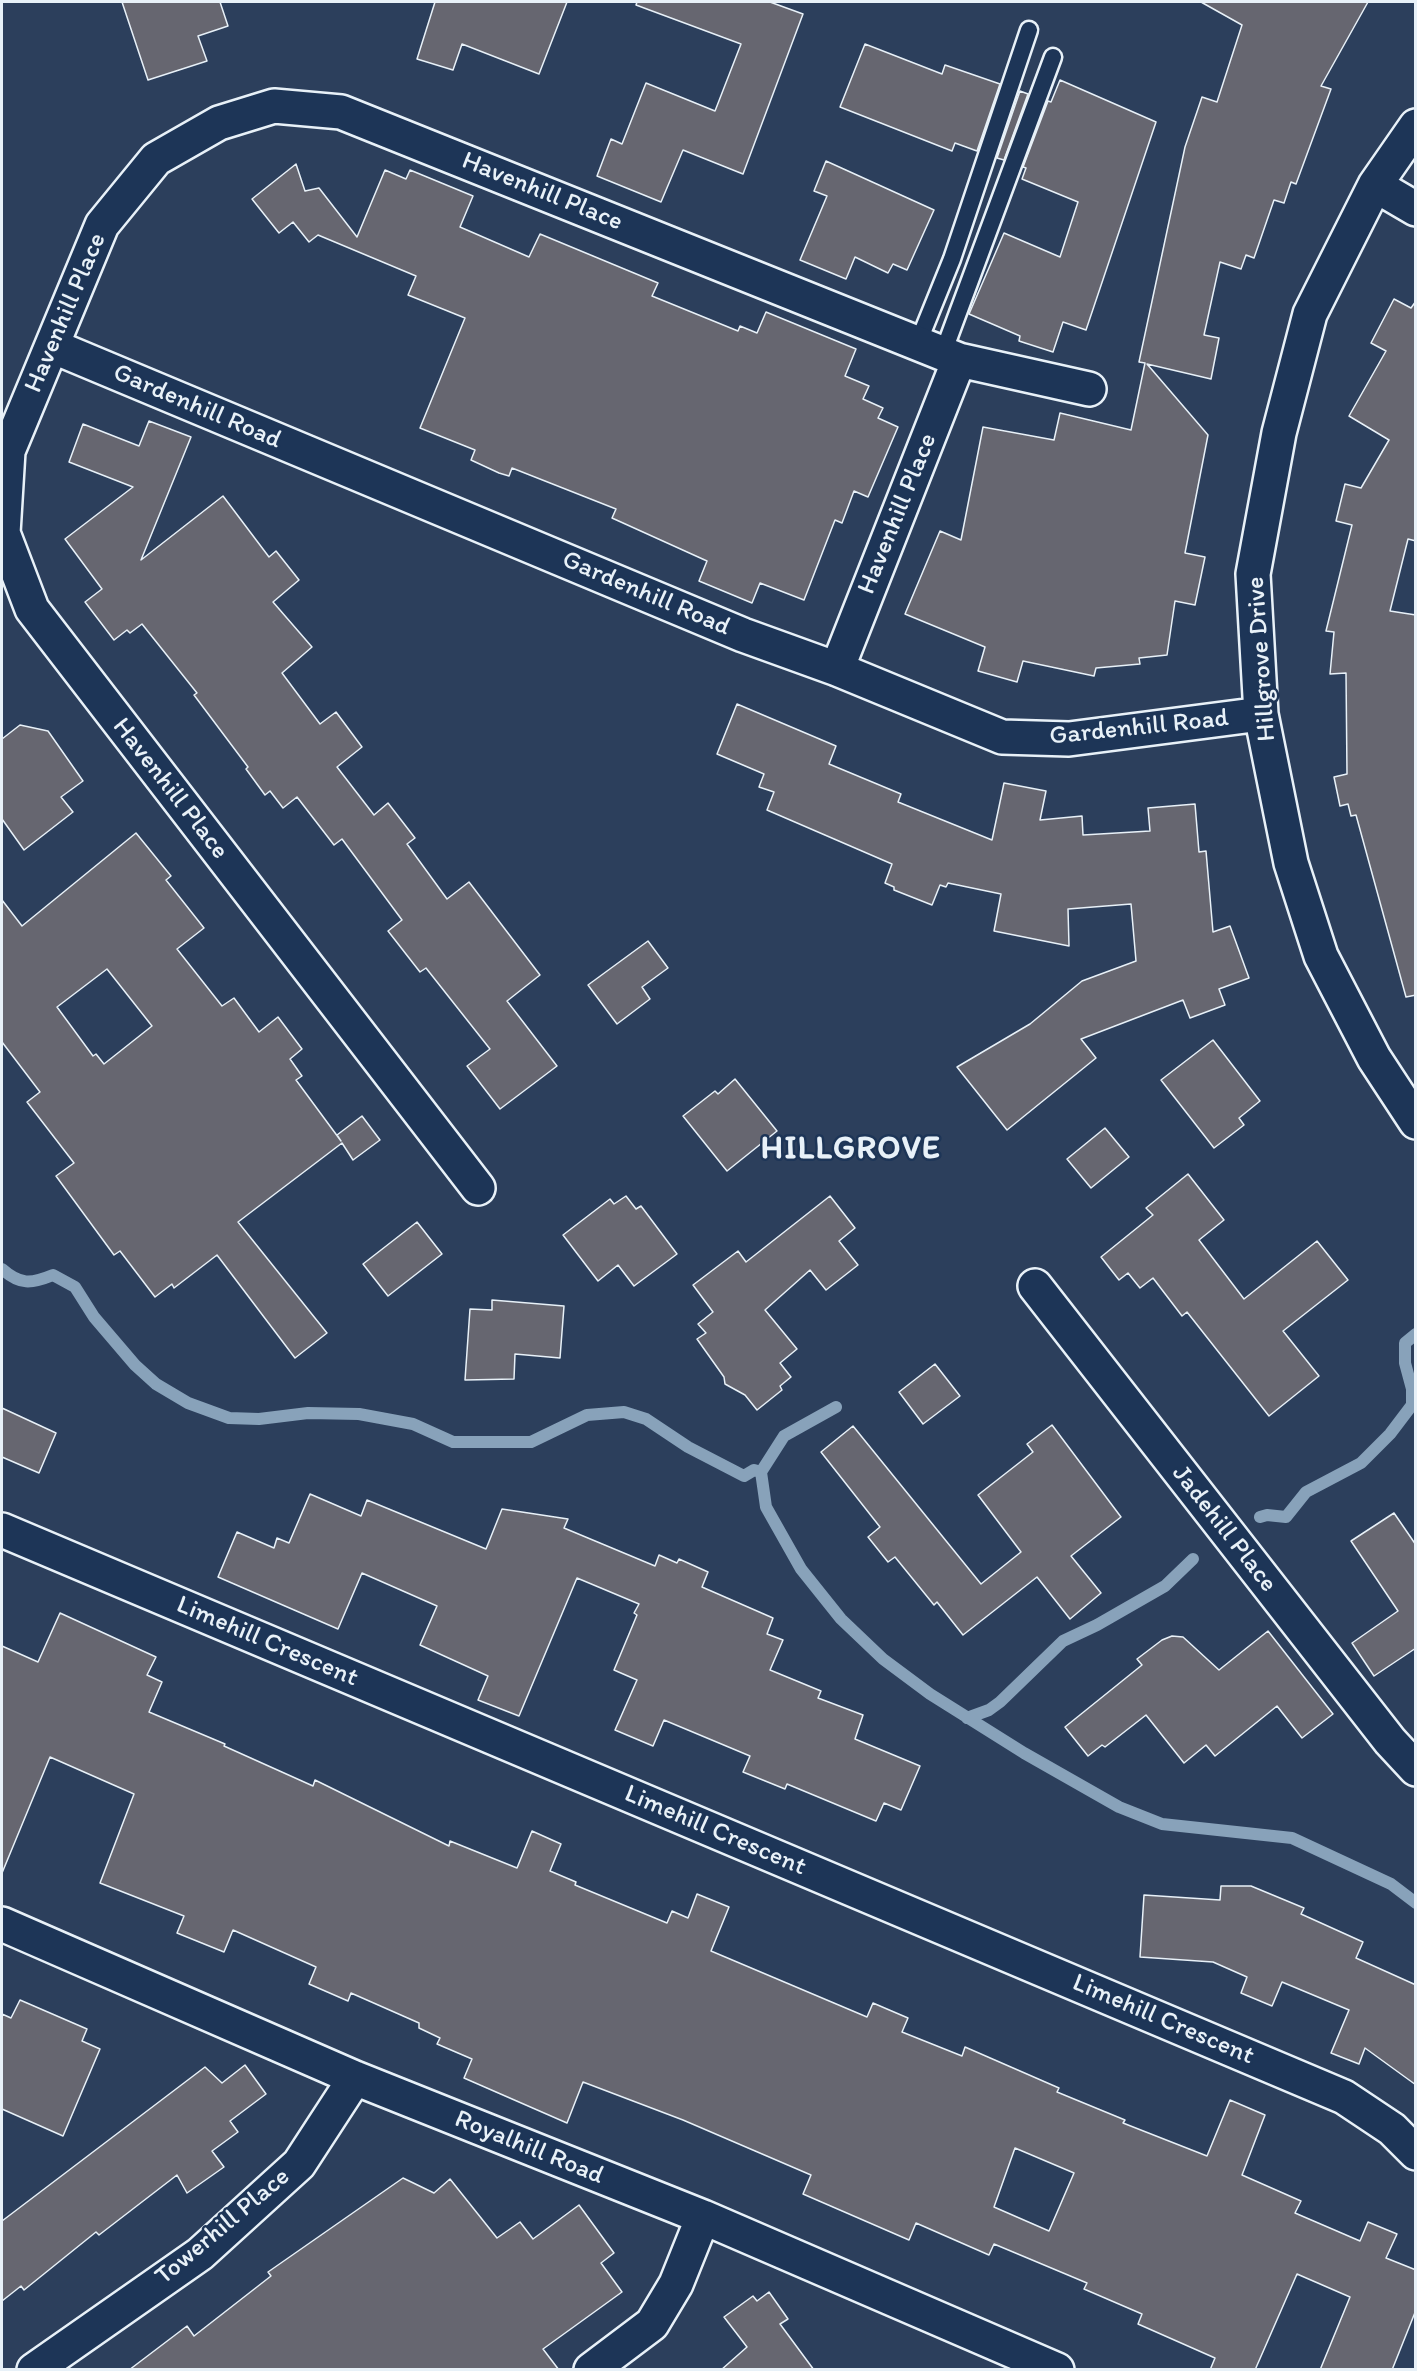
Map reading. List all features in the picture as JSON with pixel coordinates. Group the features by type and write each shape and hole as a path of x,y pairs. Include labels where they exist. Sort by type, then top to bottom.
{"street":[{"name":"Havenhill Place","path":"478,1188 32,609 3,532 8,451 102,225 156,159 219,123 274,106 341,112 940,352 1089,389"},
{"name":"Hillgrove Drive","path":"1416,126 1375,185 1310,314 1279,433 1253,574 1261,714 1291,863 1321,956 1374,1058 1416,1122"},
{"path":"1375,185 1416,209"},
{"name":"Gardenhill Road","path":"52,346 743,635 837,669 1002,737 1069,739 1261,714"},
{"name":"Havenhill Place","path":"837,669 940,352"},
{"name":"Jadehill Place","path":"1035,1286 1390,1741 1416,1769"},
{"name":"Limehill Crescent","path":"2,1530 1344,2097 1392,2129 1416,2153"},
{"name":"Royalhill Road","path":"2,1924 355,2078 703,2217 1057,2370"},
{"name":"Towerhill Place","path":"34,2370 200,2254 299,2164 355,2078"},
{"path":"591,2370 652,2324 676,2284 703,2217"}],"lane":[{"path":"940,352 952,259 1029,30"},
{"path":"940,352 1053,57"}],"building":[{"path":"122,2 220,2 228,26 198,36 207,61 148,80"},
{"path":"435,2 567,2 539,74 462,44 453,70 417,59"},
{"path":"637,2 770,2 803,14 743,174 683,150 661,202 597,176 611,139 622,144 646,83 715,111 741,44 636,5"},
{"path":"1201,2 1368,2 1321,86 1331,89 1296,184 1291,182 1284,203 1274,200 1254,258 1246,255 1241,269 1220,262 1204,335 1219,338 1211,379 1147,364 1208,435 1185,553 1205,557 1195,605 1175,601 1167,655 1139,658 1140,664 1096,668 1094,676 1023,661 1017,682 978,671 985,647 905,614 940,531 961,540 983,427 1054,440 1060,413 1131,430 1145,363 1139,362 1185,147 1202,97 1217,102 1242,25"},
{"path":"865,44 942,74 945,65 1000,84 977,151 955,143 952,151 840,107"},
{"path":"1060,80 1156,122 1086,330 1063,322 1053,352 1019,341 1020,336 969,314 1004,233 1060,257 1078,202 1022,179 1026,168 1023,167 1048,101 1051,102"},
{"path":"1020,91 1028,94 1004,160 997,158"},
{"path":"826,161 934,210 907,270 893,264 888,273 855,257 846,279 800,260 827,196 814,191"},
{"path":"296,164 305,191 319,188 357,237 385,170 406,179 410,170 473,196 460,227 529,257 540,234 658,283 652,296 738,331 740,326 757,333 766,312 856,349 845,376 869,386 863,399 883,408 878,418 898,427 868,497 854,491 842,523 835,520 804,600 760,583 752,603 699,581 707,561 612,518 616,509 512,468 509,476 499,473 471,460 475,450 420,428 465,318 408,295 416,276 318,235 309,242 293,222 279,233 252,199"},
{"path":"1394,299 1411,308 1416,301 1416,541 1408,539 1390,611 1416,615 1416,995 1406,997 1356,815 1351,816 1348,804 1340,806 1334,777 1347,774 1346,673 1330,674 1334,632 1326,631 1352,525 1336,521 1345,484 1361,488 1389,440 1349,416 1386,351 1371,343"},
{"path":"149,421 191,437 141,560 223,496 269,557 276,551 299,580 273,602 312,647 282,673 320,724 336,712 362,747 337,767 374,815 388,803 415,838 407,844 447,899 469,882 540,975 507,1001 557,1066 500,1109 467,1066 490,1049 426,968 420,972 388,931 402,920 342,839 334,845 297,797 283,808 270,791 265,795 246,769 248,767 194,695 197,693 142,624 130,633 127,630 114,640 85,602 102,589 65,539 133,487 69,462 83,424 139,446"},
{"path":"737,704 836,746 829,764 901,794 898,802 992,840 1004,783 1046,791 1040,820 1082,816 1083,835 1150,831 1148,808 1195,804 1199,852 1206,851 1213,932 1230,926 1249,978 1219,989 1225,1005 1190,1018 1183,1000 1081,1039 1096,1058 1007,1130 957,1067 1030,1024 1082,981 1136,961 1131,904 1068,909 1069,946 994,931 1001,894 948,883 946,887 940,885 932,905 894,890 894,887 885,883 892,864 767,810 774,792 759,787 764,774 717,754"},
{"path":"20,725 48,731 83,781 61,797 73,812 24,850 2,819 2,739"},
{"path":"136,833 171,876 166,880 204,928 177,949 222,1006 234,998 259,1032 278,1017 302,1049 290,1059 302,1076 296,1080 341,1141 337,1135 362,1116 380,1140 353,1160 342,1143 238,1222 327,1333 295,1358 217,1255 174,1288 172,1284 155,1297 120,1251 114,1255 56,1176 74,1163 27,1102 40,1092 2,1042 2,900 22,926","holes":["107,969 152,1026 104,1064 96,1054 93,1056 57,1007"]},
{"path":"648,941 668,968 642,987 650,999 617,1024 588,985"},
{"path":"1213,1040 1260,1101 1239,1118 1244,1125 1214,1148 1161,1080"},
{"path":"735,1079 777,1131 727,1171 683,1116 715,1091 718,1094"},
{"path":"1105,1128 1129,1157 1091,1188 1067,1159"},
{"path":"1188,1174 1224,1220 1199,1240 1244,1299 1317,1241 1348,1280 1283,1331 1319,1376 1269,1416 1187,1312 1182,1316 1153,1278 1140,1288 1128,1273 1119,1280 1101,1257 1153,1215 1146,1208"},
{"path":"626,1196 636,1209 641,1206 677,1254 634,1286 618,1265 598,1281 563,1235 610,1199 614,1204"},
{"path":"830,1196 855,1228 839,1241 858,1265 826,1290 810,1270 765,1310 797,1349 780,1363 791,1377 780,1386 782,1390 757,1410 745,1395 725,1384 724,1377 697,1339 706,1333 698,1324 713,1312 693,1285 738,1251 746,1262"},
{"path":"417,1222 442,1254 388,1296 363,1264"},
{"path":"492,1300 564,1306 560,1358 515,1354 514,1379 465,1380 470,1309 492,1310"},
{"path":"935,1364 960,1396 923,1424 899,1392"},
{"path":"2,1408 56,1433 39,1473 2,1457"},
{"path":"1052,1425 1121,1517 1071,1556 1101,1593 1070,1619 1037,1577 963,1635 937,1602 934,1605 895,1557 888,1562 868,1537 880,1527 821,1452 853,1426 981,1584 1021,1552 978,1495 1033,1452 1027,1444"},
{"path":"310,1494 361,1516 367,1500 486,1549 502,1509 568,1519 564,1528 655,1566 659,1555 677,1563 679,1559 708,1572 702,1587 773,1618 767,1634 783,1640 770,1670 821,1691 818,1698 863,1715 855,1739 920,1766 901,1810 884,1803 876,1821 787,1784 785,1789 743,1772 750,1756 664,1720 653,1746 615,1730 637,1680 614,1670 637,1615 634,1613 639,1604 577,1578 519,1716 478,1700 488,1676 420,1645 437,1606 362,1573 338,1629 218,1577 237,1532 274,1548 277,1538 289,1543"},
{"path":"1394,1513 1416,1545 1416,1648 1374,1676 1352,1643 1398,1611 1351,1541"},
{"path":"60,1613 156,1657 147,1675 162,1682 149,1712 225,1744 224,1746 313,1786 315,1780 449,1846 450,1841 517,1868 532,1831 561,1844 550,1871 576,1882 575,1885 667,1923 672,1911 688,1918 697,1894 729,1907 711,1951 867,2017 873,2003 908,2018 902,2032 962,2056 965,2047 1059,2088 1057,2092 1125,2120 1123,2123 1207,2156 1230,2100 1265,2115 1242,2175 1301,2201 1295,2213 1360,2241 1368,2222 1397,2234 1386,2258 1416,2270 1416,2310 1392,2370 1320,2370 1350,2297 1297,2274 1255,2370 1210,2370 1215,2358 1138,2324 1142,2314 1084,2289 1087,2283 994,2244 989,2255 916,2223 909,2240 803,2194 811,2175 683,2120 583,2082 567,2123 464,2078 472,2059 437,2044 440,2038 419,2028 419,2023 351,1993 348,2001 309,1984 316,1967 233,1930 224,1952 177,1933 184,1916 100,1883 134,1794 50,1757 2,1873 2,1646 38,1662","holes":["1015,2148 1074,2173 1049,2231 994,2207"]},
{"path":"1268,1631 1333,1714 1302,1738 1277,1706 1215,1756 1206,1745 1184,1763 1146,1715 1105,1747 1102,1745 1088,1756 1065,1727 1142,1665 1137,1659 1162,1640 1172,1636 1183,1637 1219,1670"},
{"path":"1221,1886 1251,1886 1304,1908 1301,1914 1363,1942 1356,1958 1416,1985 1416,2085 1365,2048 1359,2064 1331,2053 1349,2010 1282,1982 1272,2006 1241,1993 1247,1977 1213,1962 1140,1957 1144,1895 1220,1900"},
{"path":"20,2000 87,2029 82,2041 100,2049 63,2136 2,2109 2,2014 11,2018"},
{"path":"245,2065 266,2094 230,2121 238,2132 212,2151 224,2167 187,2193 177,2175 99,2235 96,2232 24,2290 21,2286 2,2301 2,2221 205,2067 222,2083"},
{"path":"403,2178 434,2193 450,2179 497,2238 520,2222 533,2239 579,2205 614,2253 601,2263 622,2292 543,2349 559,2370 129,2370 187,2326 194,2336 271,2276 268,2272"},
{"path":"769,2292 788,2319 780,2324 814,2370 721,2370 747,2347 724,2317 753,2296 757,2301"}],"waterway":[{"path":"2,1269 14,1278 26,1281 53,1275 75,1287 94,1317 135,1365 156,1384 188,1403 229,1418 259,1419 308,1413 359,1414 413,1424 453,1442 531,1442 587,1415 624,1412 646,1419 688,1447 744,1476 754,1470 761,1472 766,1507 801,1569 841,1619 883,1659 930,1694 1024,1753 1119,1807 1162,1824 1292,1838 1391,1884 1416,1903"},
{"path":"1260,1517 1267,1515 1286,1517 1306,1492 1361,1463 1390,1434 1412,1405 1412,1389 1405,1363 1405,1343 1416,1334"},
{"path":"761,1472 784,1436 836,1407"},
{"path":"967,1718 989,1710 1000,1702 1063,1641 1097,1625 1165,1586 1193,1559"}],"district":[{"name":"HILLGROVE","path":"851,1150"}]}
